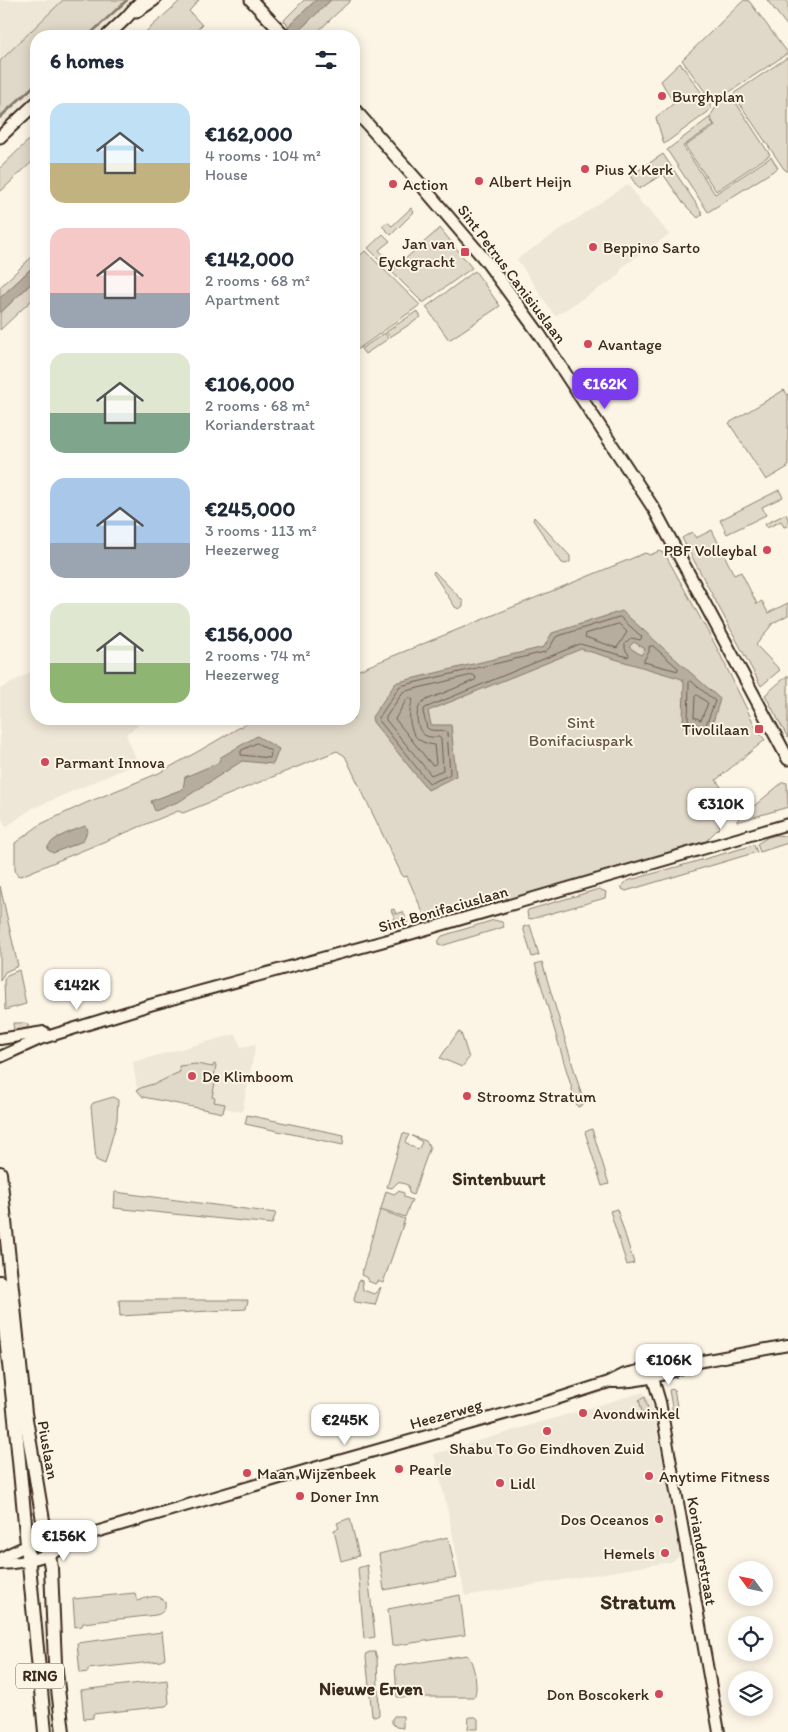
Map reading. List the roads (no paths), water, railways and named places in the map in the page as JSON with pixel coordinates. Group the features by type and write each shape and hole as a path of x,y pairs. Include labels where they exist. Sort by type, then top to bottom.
{"main road":[{"path":"113,30 142,0"},
{"path":"126,18 154,0"},
{"path":"251,0 279,30"},
{"path":"0,137 30,109"},
{"name":"Sint Petrus Canisiuslaan","path":"360,116 486,261 545,342 654,509 788,759"},
{"name":"Piuslaan","path":"0,1173 25,1413 51,1568 55,1663 63,1732"},
{"name":"Piuslaan","path":"0,1282 45,1732"}],"street":[{"name":"Sint Bonifaciuslaan","path":"0,1056 31,1042 217,986 416,933 788,824"},
{"name":"Sint Bonifaciuslaan","path":"0,1039 45,1032 96,1019 106,1019"},
{"name":"Heezerweg","path":"0,1559 26,1546 89,1534 550,1400 610,1382 625,1374 652,1372 676,1362 692,1363 788,1346"},
{"name":"Korianderstraat","path":"652,1372 660,1402 719,1732"},
{"name":"Heezerweg","path":"0,1564 27,1560 48,1554 75,1543 89,1534"}],"water":[{"path":"316,0 331,0 299,30 284,30"},
{"path":"30,270 30,285 0,313 0,298"},
{"path":"622,611 720,699 710,732 706,733 685,728 683,725 684,683 682,679 581,649 428,711 431,725 451,725 456,776 428,790 373,722 372,717 395,684 544,647 552,633","holes":["634,642 645,649 641,655 629,647"]},
{"path":"257,736 279,749 273,764 242,761 180,801 155,811 151,801 183,789 185,777 218,763 221,757"},
{"path":"85,826 88,829 83,841 53,853 47,849 53,841"}],"waterway":[{"path":"94,30 127,0"},
{"path":"0,117 30,90"}],"place":[{"name":"Burghplan","path":"662,96"},
{"name":"Pius X Kerk","path":"585,169"},
{"name":"Albert Heijn","path":"479,181"},
{"name":"Action","path":"393,184"},
{"name":"Beppino Sarto","path":"593,247"},
{"name":"Jan van Eyckgracht","path":"465,252"},
{"name":"Avantage","path":"588,344"},
{"name":"PBF Volleybal","path":"767,550"},
{"name":"Tivolilaan","path":"759,729"},
{"name":"Parmant Innova","path":"45,762"},
{"name":"De Klimboom","path":"192,1076"},
{"name":"Stroomz Stratum","path":"467,1096"},
{"name":"Avondwinkel","path":"583,1413"},
{"name":"Shabu To Go Eindhoven Zuid","path":"547,1431"},
{"name":"Pearle","path":"399,1469"},
{"name":"Maan Wijzenbeek","path":"247,1473"},
{"name":"Anytime Fitness","path":"649,1476"},
{"name":"Lidl","path":"500,1483"},
{"name":"Doner Inn","path":"300,1496"},
{"name":"Dos Oceanos","path":"659,1519"},
{"name":"Hemels","path":"665,1553"},
{"name":"Don Boscokerk","path":"659,1694"}],"district":[{"name":"Sintenbuurt","path":"499,1179"},
{"name":"Stratum","path":"638,1601"},
{"name":"Nieuwe Erven","path":"371,1689"}],"park label":[{"name":"Sint Bonifaciuspark","path":"581,731"}]}
